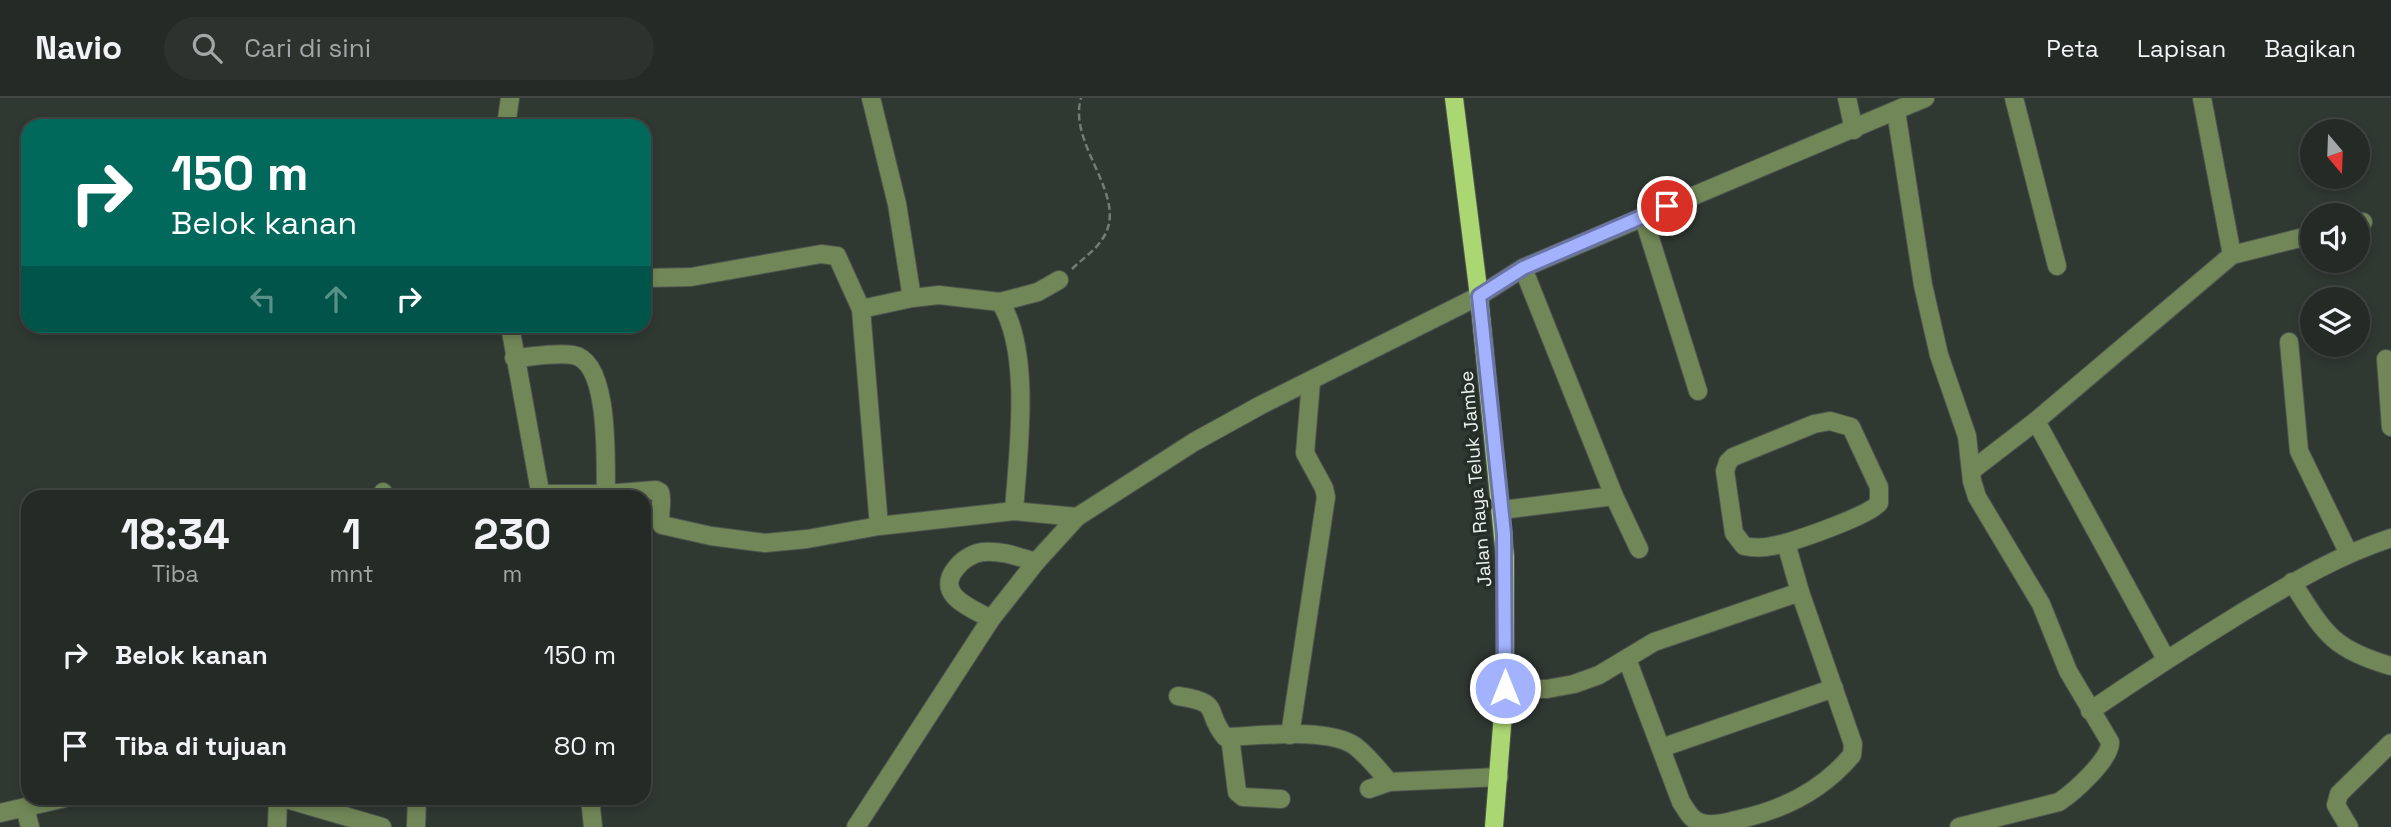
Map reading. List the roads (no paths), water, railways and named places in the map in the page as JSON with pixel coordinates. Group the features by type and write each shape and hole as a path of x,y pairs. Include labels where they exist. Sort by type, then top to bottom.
{"main road":[{"name":"Jalan Raya Teluk Jambe","path":"1454,98 1479,296 1505,557 1505,688 1494,827"}],"street":[{"path":"507,119 510,98"},
{"path":"872,98 897,204 912,298"},
{"path":"1847,98 1854,130"},
{"path":"856,827 991,620 1077,517 1194,442 1261,405 1479,296 1523,268 1926,98"},
{"path":"2014,98 2057,266"},
{"path":"2202,98 2232,255"},
{"path":"1896,111 1923,285 1939,355 1967,436 1977,497 2041,604 2068,671 2110,742 2110,751 2071,794 2059,802 1959,827"},
{"path":"1643,216 1698,391"},
{"path":"1971,471 2036,421 2232,255 2300,238"},
{"path":"651,278 691,277 831,253 837,256 860,309 878,526"},
{"path":"1523,268 1614,496 1639,549"},
{"path":"860,309 939,295 1000,302 1038,292 1059,280"},
{"path":"1000,302 1014,330 1020,389 1014,511"},
{"path":"511,333 539,490"},
{"path":"2289,342 2299,451 2348,552"},
{"path":"514,358 575,355 587,363 598,387 604,417 606,490"},
{"path":"2386,359 2391,427"},
{"path":"1290,735 1326,496 1304,453 1311,382"},
{"path":"1830,421 1850,427 1879,487 1879,503 1865,513 1786,543 1754,548 1737,540 1726,481 1728,462 1733,457 1814,424 1830,421"},
{"path":"2036,421 2166,659"},
{"path":"651,490 660,492 662,498 659,520 662,525 711,536 765,543 878,526 1014,511 1077,517"},
{"path":"1502,510 1614,496"},
{"path":"2090,711 2166,659 2292,582 2348,552 2391,538"},
{"path":"1627,659 1681,802 1694,820 1701,824 1719,824 1765,814 1800,797 1852,755 1853,744 1800,592 1786,543"},
{"path":"991,620 953,596 948,587 950,576 958,565 980,552 996,552 1037,562"},
{"path":"2292,582 2322,630 2341,648 2365,659 2391,666"},
{"path":"1505,688 1547,689 1574,684 1599,675 1654,642 1800,592"},
{"path":"1661,748 1834,688"},
{"path":"1178,696 1200,699 1206,703 1222,734 1230,737 1335,737 1354,745 1389,782"},
{"path":"1230,737 1237,792 1243,797 1281,799"},
{"path":"2349,827 2336,805 2339,794 2391,743"},
{"path":"1369,789 1389,782 1499,778"},
{"path":"5,818 37,805"},
{"path":"277,827 279,805"},
{"path":"305,805 382,827"},
{"path":"416,827 417,805"},
{"path":"591,805 593,827"},
{"path":"25,808 30,827"}]}
